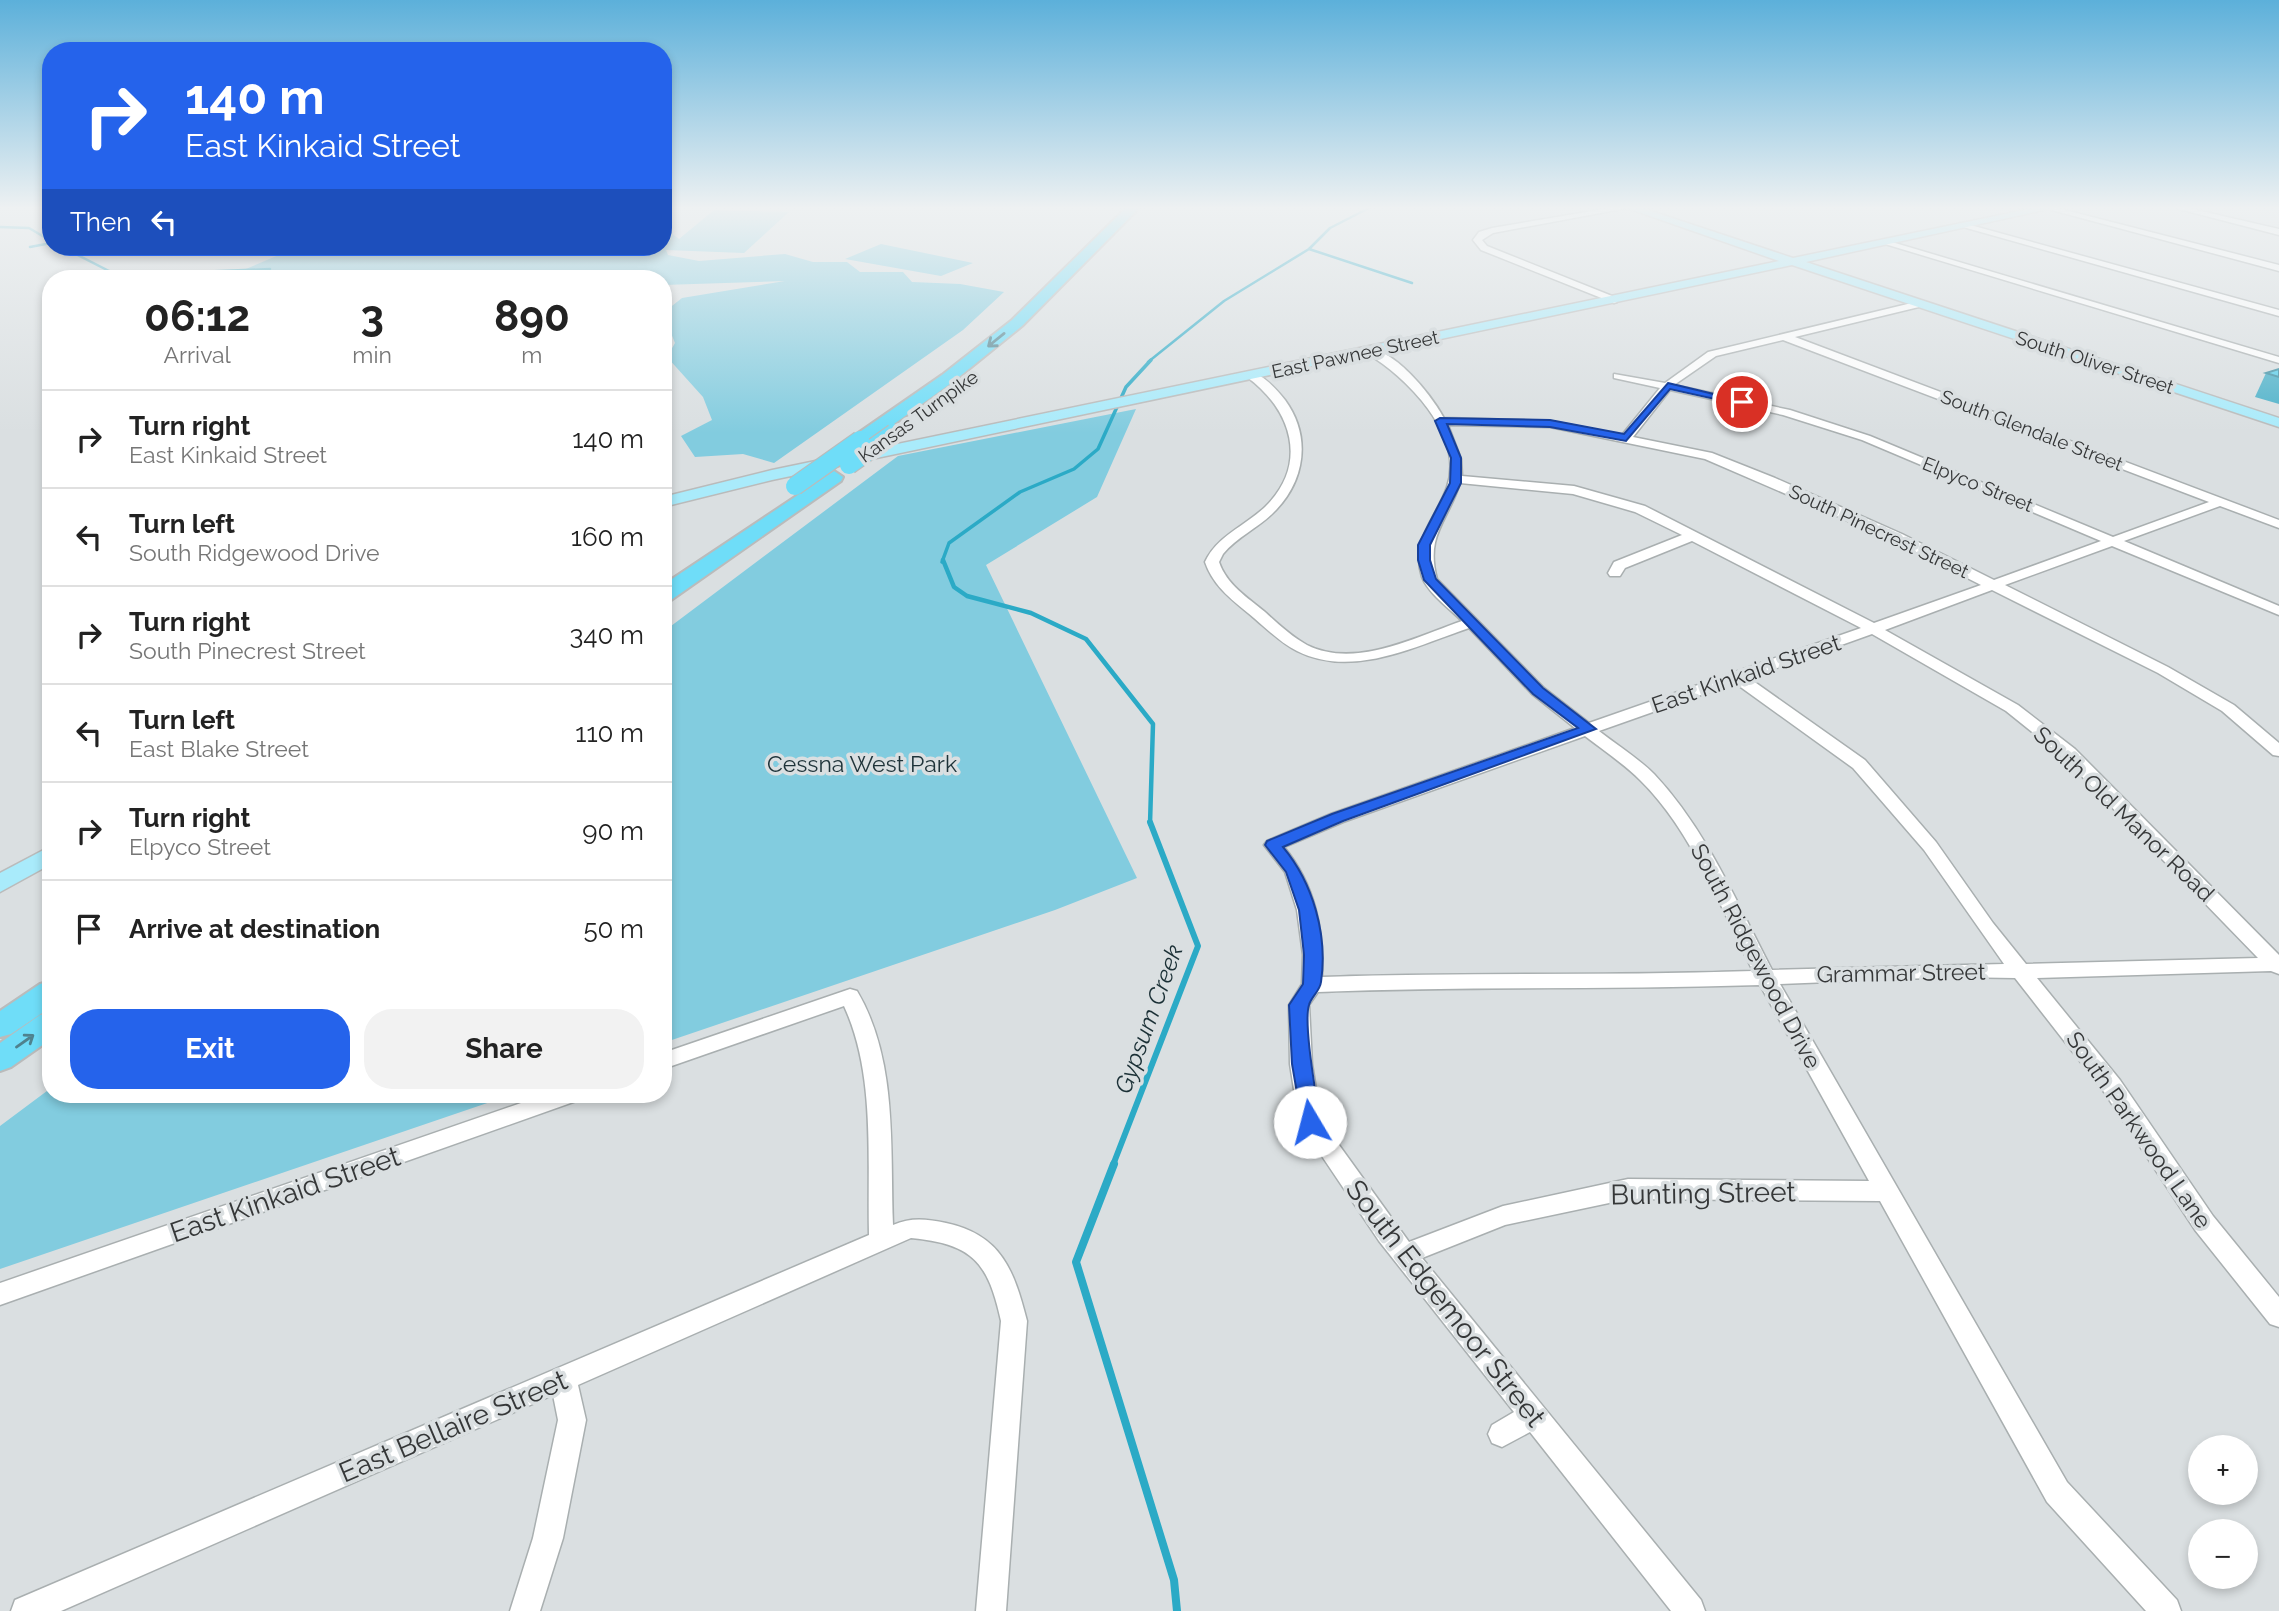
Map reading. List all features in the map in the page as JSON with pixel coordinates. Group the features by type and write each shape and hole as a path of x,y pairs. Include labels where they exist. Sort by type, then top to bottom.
{"highway":[{"name":"Kansas Turnpike","path":"672,570 948,379 1017,323 1057,283"},
{"name":"Kansas Turnpike","path":"672,589 967,381 1014,343 1073,283"},
{"path":"0,1026 42,998"},
{"path":"0,1059 42,1029"}],"main road":[{"name":"East Pawnee Street","path":"672,500 761,477 1696,283"},
{"name":"South Oliver Street","path":"1857,283 2279,423"},
{"path":"0,884 42,858"}],"street":[{"path":"1572,283 1614,300"},
{"path":"2024,283 2279,360"},
{"path":"2173,283 2279,313"},
{"path":"1626,438 1668,386 1712,354 1920,304"},
{"name":"South Glendale Street","path":"1785,337 2279,524"},
{"path":"1370,351 1412,381 1440,421 1456,458 1455,479"},
{"path":"1251,375 1268,387 1286,406 1297,446 1296,470 1278,500 1257,520 1217,550 1212,562 1223,585 1305,649 1329,655 1353,657 1376,652 1470,623"},
{"name":"Elpyco Street","path":"1618,376 1786,412 1866,438 2279,611"},
{"name":"South Pinecrest Street","path":"1440,421 1550,424 1708,456 1772,481 1992,584 2163,670 2228,708 2279,751"},
{"name":"South Ridgewood Drive","path":"1455,479 1424,545 1424,560 1430,580 1538,691 1589,729 1664,794 1695,841 1766,977 2057,1492 2166,1611"},
{"name":"South Old Manor Road","path":"1455,479 1574,490 1640,509 1873,629 2012,708 2069,753 2278,965"},
{"name":"East Kinkaid Street","path":"1273,845 1337,818 1873,629 2220,502"},
{"path":"1615,573 1619,565 1692,536"},
{"name":"South Parkwood Lane","path":"1737,677 1859,764 1930,846 2021,971 2112,1086 2204,1223 2279,1317"},
{"name":"South Edgemoor Street","path":"1273,845 1294,871 1307,910 1313,955 1312,985 1299,1005 1301,1064 1310,1122 1404,1254 1690,1611"},
{"name":"Grammar Street","path":"1312,985 1433,980 1670,981 1952,970 2278,965"},
{"path":"672,1058 850,996 867,1033 877,1098 881,1240"},
{"name":"East Kinkaid Street","path":"0,1294 544,1103"},
{"name":"Bunting Street","path":"1404,1254 1503,1216 1628,1189 1885,1191"},
{"name":"East Bellaire Street","path":"26,1611 910,1228 936,1230 964,1237 985,1250 1006,1284 1014,1321 991,1611"},
{"path":"525,1611 548,1538 572,1420 563,1378"},
{"path":"1502,1434 1533,1415"}],"green space":[{"path":"672,283 719,283 672,285"},
{"path":"772,283 940,283 1004,292 963,330 774,463 743,454 695,457 681,436 712,420 703,397 672,363 672,348 675,343 672,336 672,306 682,298"},
{"name":"Cessna West Park","path":"1136,409 1097,497 986,565 1137,878 1055,910 672,1040 672,625 898,456"},
{"path":"42,1095 42,1103 488,1103 0,1269 0,1126"}],"building":[{"path":"2279,369 2279,377 2266,373"}],"waterway":[{"name":"Gypsum Creek","path":"1148,362 1224,301 1253,283"},
{"name":"Gypsum Creek","path":"942,562 949,543 1020,492 1074,469 1098,449 1126,387 1151,360"},
{"name":"Gypsum Creek","path":"943,560 954,587 967,596 1031,613 1086,639 1153,724 1150,822"},
{"name":"Gypsum Creek","path":"1113,1165 1198,946 1150,822"},
{"name":"Gypsum Creek","path":"1114,1164 1076,1262 1174,1580 1177,1611"}],"route":[{"path":"1310,1122 1301,1064 1299,1005 1312,985 1313,955 1307,910 1294,871 1273,845 1337,818 1589,729 1538,691 1430,580 1424,560 1424,545 1455,483 1456,458 1440,421 1500,420 1550,424 1626,438 1668,386 1742,402"}]}
